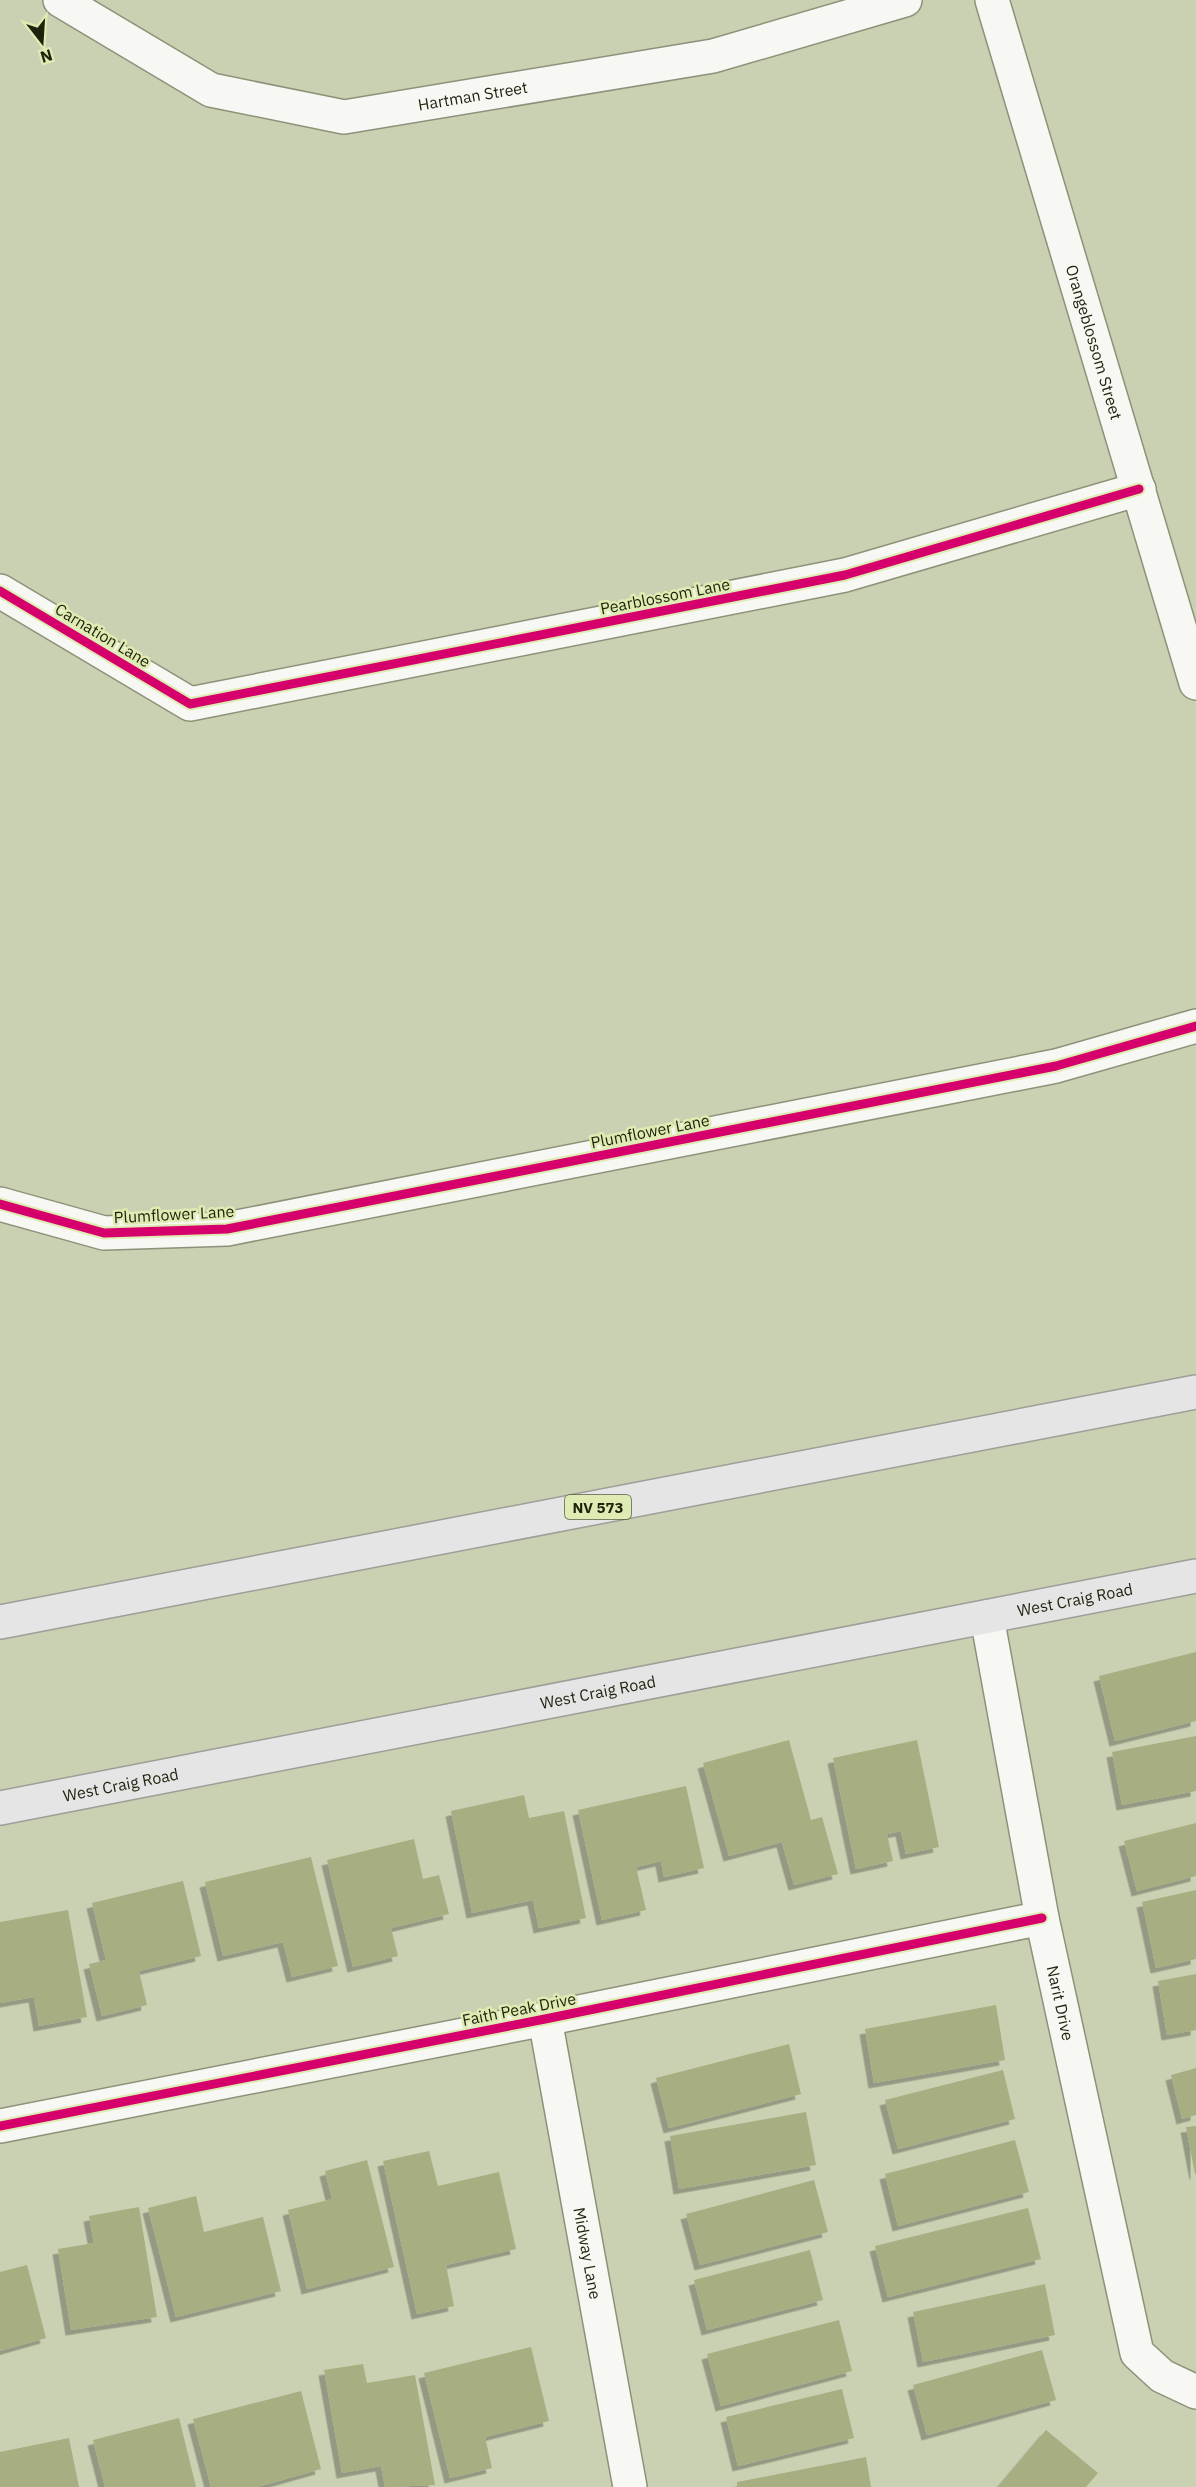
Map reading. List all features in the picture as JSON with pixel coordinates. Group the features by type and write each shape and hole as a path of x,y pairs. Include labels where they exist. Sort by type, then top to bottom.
{"main road":[{"name":"NV 573","path":"0,1622 1196,1392"},
{"name":"West Craig Road","path":"0,1808 1196,1576"}],"street":[{"name":"Hartman Street","path":"60,0 211,90 344,117 713,56 905,0"},
{"name":"Orangeblossom Street","path":"992,0 1196,683"},
{"name":"Pearblossom Lane","path":"190,704 845,575 1138,489"},
{"name":"Carnation Lane","path":"0,591 190,704"},
{"name":"Plumflower Lane","path":"0,1204 105,1233 227,1229 1056,1066 1196,1026"},
{"name":"Narit Drive","path":"987,1617 1042,1918 1137,2353 1162,2376 1196,2392"},
{"name":"Faith Peak Drive","path":"0,2126 1042,1918"},
{"name":"Midway Lane","path":"545,2019 630,2487"}],"building":[{"path":"1196,1652 1196,1721 1115,1741 1099,1676"},
{"path":"1196,1736 1196,1791 1122,1805 1112,1752"},
{"path":"789,1740 811,1820 822,1817 838,1874 794,1885 782,1842 729,1856 703,1763"},
{"path":"917,1740 939,1847 906,1854 901,1831 887,1834 893,1861 856,1869 833,1758"},
{"path":"686,1786 704,1868 664,1877 661,1861 636,1867 646,1910 602,1920 578,1810"},
{"path":"524,1795 529,1818 564,1811 586,1918 539,1928 533,1900 472,1913 451,1811"},
{"path":"1196,1823 1196,1876 1137,1891 1124,1841"},
{"path":"414,1839 423,1879 439,1875 449,1914 391,1928 398,1956 353,1967 327,1860"},
{"path":"311,1857 338,1966 292,1977 283,1942 223,1956 205,1882"},
{"path":"183,1881 201,1956 139,1971 147,2005 102,2016 89,1964 106,1960 92,1903"},
{"path":"1196,1890 1196,1959 1156,1968 1142,1902"},
{"path":"68,1910 87,2017 39,2026 34,1997 0,2003 0,1922"},
{"path":"1196,1974 1196,2030 1167,2035 1158,1981"},
{"path":"996,2005 1005,2060 874,2083 865,2029"},
{"path":"789,2044 801,2094 669,2128 656,2078"},
{"path":"1196,2068 1196,2115 1182,2119 1171,2075"},
{"path":"1003,2070 1015,2119 898,2149 885,2100"},
{"path":"806,2112 816,2165 679,2189 670,2136"},
{"path":"1196,2126 1196,2174 1195,2174 1186,2127"},
{"path":"1015,2140 1029,2192 898,2226 885,2174"},
{"path":"429,2151 438,2186 499,2172 516,2249 446,2265 454,2306 417,2314 383,2161"},
{"path":"367,2160 394,2267 307,2289 288,2210 332,2199 325,2171"},
{"path":"814,2180 828,2232 700,2265 686,2214"},
{"path":"196,2196 204,2232 263,2217 281,2291 176,2317 148,2208"},
{"path":"139,2207 157,2317 71,2330 58,2249 94,2243 89,2216"},
{"path":"1028,2208 1041,2259 888,2297 875,2246"},
{"path":"810,2250 823,2300 707,2330 694,2280"},
{"path":"27,2265 46,2338 0,2351 0,2272"},
{"path":"1045,2284 1055,2335 923,2362 913,2312"},
{"path":"839,2320 852,2371 721,2406 707,2354"},
{"path":"531,2347 549,2421 485,2437 492,2468 450,2478 424,2373"},
{"path":"1042,2350 1056,2400 927,2435 913,2385"},
{"path":"363,2364 367,2383 415,2375 435,2485 385,2487 381,2466 342,2473 324,2370"},
{"path":"842,2389 854,2438 738,2466 726,2417"},
{"path":"301,2391 321,2469 257,2487 211,2487 193,2419"},
{"path":"179,2418 196,2487 105,2487 93,2440"},
{"path":"1046,2430 1098,2473 1086,2487 998,2487"},
{"path":"69,2438 79,2487 0,2487 0,2452"},
{"path":"866,2457 871,2487 737,2487 737,2482"}],"cycle path":[{"path":"0,591 190,704 845,575 1139,489"},
{"path":"0,1204 104,1233 227,1229 1056,1066 1196,1026"},
{"path":"0,2126 1042,1918"}]}
